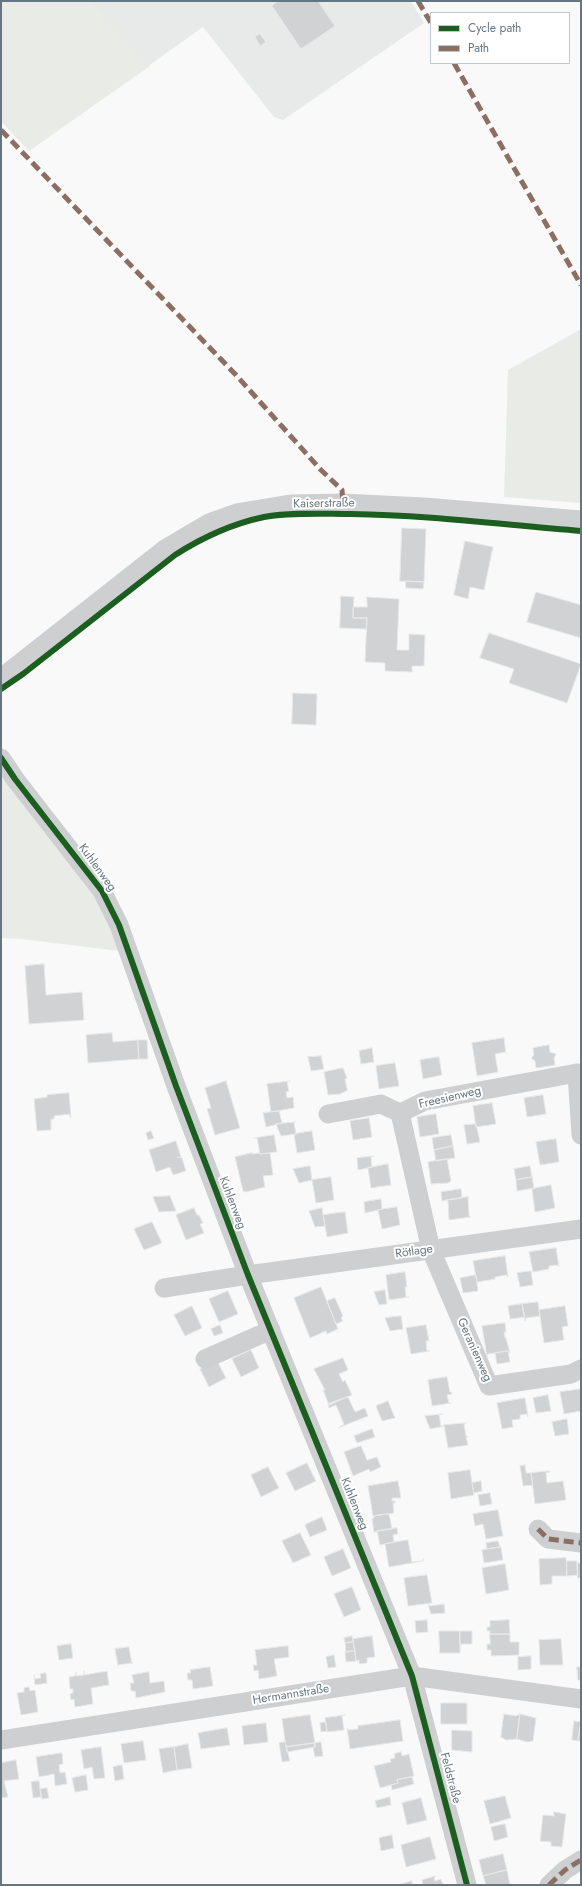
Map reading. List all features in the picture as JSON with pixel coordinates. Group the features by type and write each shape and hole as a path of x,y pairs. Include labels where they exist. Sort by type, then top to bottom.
{"street":[{"name":"Kaiserstraße","path":"1,678 165,549 209,523 237,513 292,504 343,503 424,507 581,520"},
{"name":"Kuhlenweg","path":"1,758 15,779 102,891 119,925 176,1086 248,1275 412,1676"},
{"name":"Freesienweg","path":"400,1113 425,1101 577,1073 581,1135"},
{"path":"328,1114 381,1104 400,1113 431,1250"},
{"name":"Rötlage","path":"164,1288 581,1229"},
{"name":"Geranienweg","path":"431,1250 488,1386 571,1374 581,1369"},
{"path":"205,1359 271,1330"},
{"path":"538,1529 548,1539 581,1543"},
{"name":"Hermannstraße","path":"1,1740 412,1676 581,1699"},
{"name":"Feldstraße","path":"412,1676 467,1885"},
{"path":"549,1885 575,1863 581,1860"}],"shaded area":[{"path":"1,1 411,1 424,23 283,120 274,117 203,27 29,151 1,121"},
{"path":"1,1 89,1 150,66 29,151 1,121"},
{"path":"581,329 581,503 504,497 508,370"},
{"path":"1,772 100,903 120,951 1,938"}],"building":[{"path":"278,1 318,1 335,26 301,49 272,6"},
{"path":"260,34 266,42 260,46 255,37"},
{"path":"402,528 426,529 424,582 400,581"},
{"path":"465,541 493,547 484,590 470,587 468,599 454,595"},
{"path":"406,581 424,582 423,589 406,588"},
{"path":"536,592 581,605 581,638 527,622"},
{"path":"341,596 354,597 353,618 367,618 366,629 340,628"},
{"path":"367,597 399,599 397,650 409,650 409,634 425,635 424,666 412,666 412,672 385,671 385,663 365,662 367,618 353,618 353,607 367,607"},
{"path":"489,633 581,664 567,703 509,683 514,669 480,658"},
{"path":"293,693 317,694 316,725 292,724"},
{"path":"44,964 46,995 82,992 84,1020 29,1024 25,966"},
{"path":"112,1033 113,1042 138,1040 139,1059 88,1063 86,1035"},
{"path":"504,1038 506,1054 505,1052 495,1054 498,1072 477,1076 472,1043"},
{"path":"138,1040 147,1040 148,1059 139,1059"},
{"path":"549,1045 550,1052 556,1054 554,1058 555,1065 536,1068 535,1061 531,1058 534,1055 533,1048"},
{"path":"372,1048 374,1062 361,1064 359,1051"},
{"path":"321,1056 324,1069 311,1071 308,1057"},
{"path":"439,1057 442,1075 423,1079 420,1060"},
{"path":"395,1063 399,1086 379,1089 376,1066"},
{"path":"343,1068 347,1078 345,1079 348,1090 340,1094 328,1095 324,1072"},
{"path":"226,1081 240,1128 215,1135 207,1109 211,1108 205,1088"},
{"path":"290,1081 287,1082 289,1091 286,1092 287,1098 293,1097 294,1108 271,1112 267,1084"},
{"path":"69,1093 71,1118 69,1114 54,1116 54,1119 51,1119 51,1130 37,1131 34,1099 47,1097 47,1095"},
{"path":"543,1095 546,1114 527,1117 524,1098"},
{"path":"492,1103 496,1124 476,1127 473,1106"},
{"path":"279,1111 282,1123 266,1127 263,1113"},
{"path":"436,1114 439,1134 420,1137 417,1117"},
{"path":"369,1118 372,1137 353,1140 350,1121"},
{"path":"296,1122 294,1123 296,1134 281,1136 276,1124"},
{"path":"476,1124 480,1142 467,1144 464,1125"},
{"path":"151,1131 154,1138 148,1140 146,1133"},
{"path":"312,1131 315,1150 297,1153 294,1134"},
{"path":"274,1135 277,1152 260,1154 257,1138 254,1138"},
{"path":"451,1135 453,1146 434,1150 432,1138"},
{"path":"556,1139 559,1162 540,1165 536,1142"},
{"path":"176,1141 186,1171 173,1175 170,1167 156,1172 149,1150"},
{"path":"453,1146 455,1158 436,1161 434,1150"},
{"path":"252,1153 270,1153 273,1175 263,1176 265,1187 246,1192 243,1191 235,1157"},
{"path":"374,1156 371,1157 372,1167 358,1170 357,1158"},
{"path":"447,1159 451,1181 448,1183 431,1184 428,1162"},
{"path":"388,1164 391,1185 371,1188 368,1168"},
{"path":"310,1166 312,1180 299,1183 293,1169"},
{"path":"530,1166 532,1177 516,1180 514,1169"},
{"path":"331,1177 334,1200 316,1203 312,1180"},
{"path":"532,1177 534,1188 517,1191 516,1180"},
{"path":"551,1185 555,1208 535,1212 532,1189"},
{"path":"461,1189 462,1198 442,1201 441,1192"},
{"path":"170,1196 176,1211 159,1212 153,1197"},
{"path":"468,1197 469,1216 471,1217 449,1220 448,1201 446,1200"},
{"path":"381,1199 382,1209 365,1213 364,1202"},
{"path":"397,1207 400,1225 382,1229 378,1210"},
{"path":"194,1208 203,1223 200,1224 204,1233 186,1240 176,1215"},
{"path":"322,1208 325,1226 315,1227 309,1211"},
{"path":"345,1212 348,1233 327,1237 323,1215"},
{"path":"152,1222 162,1243 144,1250 134,1229"},
{"path":"556,1248 559,1267 558,1265 549,1266 549,1269 533,1272 529,1252"},
{"path":"505,1256 508,1277 506,1275 495,1277 495,1279 477,1282 473,1261"},
{"path":"531,1271 533,1285 520,1287 517,1273"},
{"path":"405,1272 407,1287 405,1287 406,1297 409,1297 389,1300 386,1275"},
{"path":"476,1275 478,1291 463,1293 460,1278"},
{"path":"321,1287 338,1329 327,1334 326,1331 310,1338 294,1298"},
{"path":"385,1290 387,1304 379,1305 374,1292"},
{"path":"228,1291 238,1314 219,1322 209,1299"},
{"path":"335,1298 343,1316 341,1318 343,1321 336,1324 327,1301"},
{"path":"538,1302 540,1316 526,1318 525,1321 522,1304"},
{"path":"522,1304 525,1317 510,1319 508,1306"},
{"path":"192,1306 202,1328 185,1336 174,1315"},
{"path":"565,1306 568,1326 562,1327 564,1340 544,1343 539,1310"},
{"path":"401,1316 403,1329 390,1331 385,1318"},
{"path":"505,1323 505,1338 510,1353 508,1351 488,1354 487,1357 482,1326"},
{"path":"220,1325 223,1333 214,1336 211,1329"},
{"path":"426,1325 429,1341 426,1341 427,1351 430,1351 411,1354 406,1328"},
{"path":"251,1350 259,1368 241,1377 232,1359"},
{"path":"508,1351 510,1362 497,1364 495,1353"},
{"path":"343,1358 348,1370 339,1374 343,1382 345,1380 352,1395 329,1405 323,1390 325,1390 314,1369"},
{"path":"217,1361 226,1378 209,1387 200,1369"},
{"path":"447,1377 450,1392 452,1394 447,1395 449,1403 451,1403 432,1406 428,1380"},
{"path":"581,1389 581,1411 564,1414 560,1392"},
{"path":"548,1395 551,1411 536,1413 533,1398"},
{"path":"348,1397 355,1412 365,1408 368,1416 338,1428 344,1424 336,1405 329,1408 328,1404"},
{"path":"525,1398 528,1417 527,1414 520,1415 520,1419 512,1420 513,1427 502,1429 497,1403"},
{"path":"388,1401 395,1418 382,1421 376,1406"},
{"path":"443,1414 439,1415 441,1426 445,1426 430,1429 425,1416"},
{"path":"567,1419 569,1434 555,1436 552,1422"},
{"path":"466,1423 464,1424 466,1436 468,1437 466,1437 468,1445 448,1448 444,1425"},
{"path":"372,1429 375,1437 357,1443 354,1436"},
{"path":"361,1446 367,1460 377,1457 381,1467 370,1472 369,1469 353,1476 344,1452"},
{"path":"307,1463 316,1481 295,1491 286,1473"},
{"path":"525,1465 526,1473 531,1473 533,1485 523,1486 520,1466"},
{"path":"268,1467 279,1488 261,1497 251,1475"},
{"path":"470,1470 474,1495 451,1499 448,1473"},
{"path":"550,1472 546,1473 547,1483 563,1481 566,1500 535,1504 531,1473"},
{"path":"398,1481 401,1498 392,1498 392,1501 395,1501 395,1503 393,1503 394,1513 373,1516 368,1486"},
{"path":"481,1481 482,1491 474,1493 472,1483"},
{"path":"490,1493 492,1504 480,1506 478,1495"},
{"path":"498,1510 503,1536 486,1539 483,1524 475,1526 473,1514"},
{"path":"389,1514 392,1529 374,1532 372,1519 374,1516"},
{"path":"322,1517 327,1530 310,1537 305,1525"},
{"path":"397,1528 398,1534 393,1535 394,1542 380,1545 377,1531"},
{"path":"300,1533 311,1555 293,1563 282,1541"},
{"path":"408,1540 412,1562 423,1561 389,1567 385,1544"},
{"path":"498,1541 500,1547 487,1549 486,1543"},
{"path":"501,1547 503,1560 484,1563 482,1550"},
{"path":"343,1549 351,1568 332,1576 324,1557"},
{"path":"566,1558 567,1576 552,1576 552,1584 540,1585 539,1559"},
{"path":"567,1561 577,1561 578,1575 567,1576"},
{"path":"577,1563 581,1563 581,1578 578,1578"},
{"path":"505,1564 509,1590 486,1594 482,1568"},
{"path":"427,1575 432,1603 408,1606 404,1578"},
{"path":"352,1587 361,1610 344,1617 334,1594"},
{"path":"428,1603 430,1606 444,1604 445,1613 431,1614"},
{"path":"427,1620 428,1632 416,1633 415,1621"},
{"path":"509,1620 510,1634 490,1634 490,1631 487,1631 487,1627 490,1627 490,1621"},
{"path":"439,1631 460,1631 460,1653 440,1653"},
{"path":"460,1631 472,1631 472,1644 460,1644"},
{"path":"490,1634 510,1634 510,1642 519,1642 519,1655 491,1656 491,1650 487,1650 487,1644 490,1644"},
{"path":"352,1636 353,1642 345,1643 344,1638"},
{"path":"372,1636 375,1657 367,1658 367,1663 359,1664 359,1660 356,1661 353,1639"},
{"path":"561,1639 563,1665 540,1665 539,1640"},
{"path":"353,1642 355,1651 346,1652 345,1643"},
{"path":"71,1644 73,1658 59,1660 57,1646"},
{"path":"288,1646 289,1657 274,1659 277,1676 259,1679 258,1670 254,1671 253,1665 257,1665 255,1650"},
{"path":"129,1647 132,1664 118,1666 115,1649"},
{"path":"355,1651 356,1661 346,1662 345,1652"},
{"path":"334,1655 336,1667 328,1668 326,1657"},
{"path":"531,1656 531,1669 518,1670 518,1657"},
{"path":"210,1667 213,1686 193,1689 192,1680 188,1680 187,1673 191,1673 190,1670"},
{"path":"577,1667 581,1667 581,1680 578,1680"},
{"path":"107,1671 109,1685 91,1688 93,1704 75,1707 74,1699 71,1700 70,1694 73,1693 73,1689 70,1689 69,1677 75,1676 76,1672 76,1676"},
{"path":"149,1672 150,1683 164,1681 165,1692 136,1698 135,1691 131,1691 130,1683 134,1683 132,1675"},
{"path":"46,1673 47,1683 35,1685 34,1675 35,1679 41,1678 40,1674"},
{"path":"29,1687 30,1691 35,1690 38,1712 21,1715 17,1693 24,1692 24,1688"},
{"path":"441,1703 467,1703 467,1724 441,1724"},
{"path":"504,1714 516,1716 520,1714 517,1739 506,1740 501,1737"},
{"path":"520,1714 536,1718 533,1741 527,1742 517,1739"},
{"path":"310,1715 315,1743 286,1747 282,1719"},
{"path":"345,1715 342,1716 344,1730 327,1732 325,1718"},
{"path":"400,1720 403,1741 350,1749 347,1728 348,1730 358,1729 358,1726"},
{"path":"574,1721 581,1722 578,1741 572,1740"},
{"path":"581,1721 581,1741 578,1741"},
{"path":"326,1722 327,1731 321,1732 320,1723"},
{"path":"266,1723 268,1742 244,1745 242,1726"},
{"path":"227,1728 230,1745 201,1749 198,1733"},
{"path":"452,1730 472,1731 472,1752 452,1750"},
{"path":"143,1741 146,1760 124,1763 121,1744"},
{"path":"285,1742 290,1761 282,1762 279,1743"},
{"path":"321,1742 323,1756 315,1757 313,1748 315,1747 315,1743"},
{"path":"315,1743 315,1747 287,1752 286,1747"},
{"path":"188,1744 192,1768 177,1770 174,1747"},
{"path":"101,1747 105,1778 94,1779 92,1767 84,1769 81,1750"},
{"path":"174,1747 177,1770 163,1773 159,1749"},
{"path":"401,1752 402,1756 409,1754 414,1776 397,1780 398,1783 380,1788 374,1766 391,1762 390,1759 395,1758 394,1754"},
{"path":"62,1753 63,1764 59,1765 60,1773 65,1772 67,1784 55,1786 54,1774 39,1777 36,1757"},
{"path":"16,1760 19,1779 4,1781 8,1797 1,1798 1,1763"},
{"path":"122,1765 124,1779 115,1781 113,1767"},
{"path":"86,1775 88,1790 75,1792 72,1778"},
{"path":"412,1777 414,1784 392,1790 391,1785 398,1783 397,1780"},
{"path":"39,1781 41,1797 33,1798 31,1782"},
{"path":"47,1788 49,1798 42,1799 40,1789"},
{"path":"505,1796 511,1818 490,1824 484,1801"},
{"path":"390,1797 391,1805 377,1808 375,1801"},
{"path":"421,1798 427,1820 407,1825 402,1803"},
{"path":"554,1812 566,1814 562,1847 551,1846 551,1842 540,1841 543,1815 554,1816"},
{"path":"505,1824 508,1837 494,1841 491,1827"},
{"path":"392,1835 394,1848 381,1851 379,1838"},
{"path":"430,1837 436,1859 406,1867 401,1845"},
{"path":"503,1854 507,1870 483,1876 479,1860"},
{"path":"507,1870 510,1885 486,1885 483,1876"},
{"path":"436,1876 434,1878 435,1881 441,1879 443,1885 423,1885 422,1880"},
{"path":"412,1881 412,1885 398,1885"}],"marked path":[{"path":"418,1 430,21"},
{"path":"455,64 581,285"},
{"path":"1,130 236,375 321,470 342,490 343,503"},
{"path":"538,1529 548,1539 581,1543"},
{"path":"549,1885 565,1870 581,1860"}],"cycle path":[{"path":"1,689 23,674 175,555 196,542 240,523 275,515 380,515 438,518 581,531"},
{"path":"1,758 15,779 102,891 119,925 176,1086 248,1275 412,1676 467,1885"}]}
